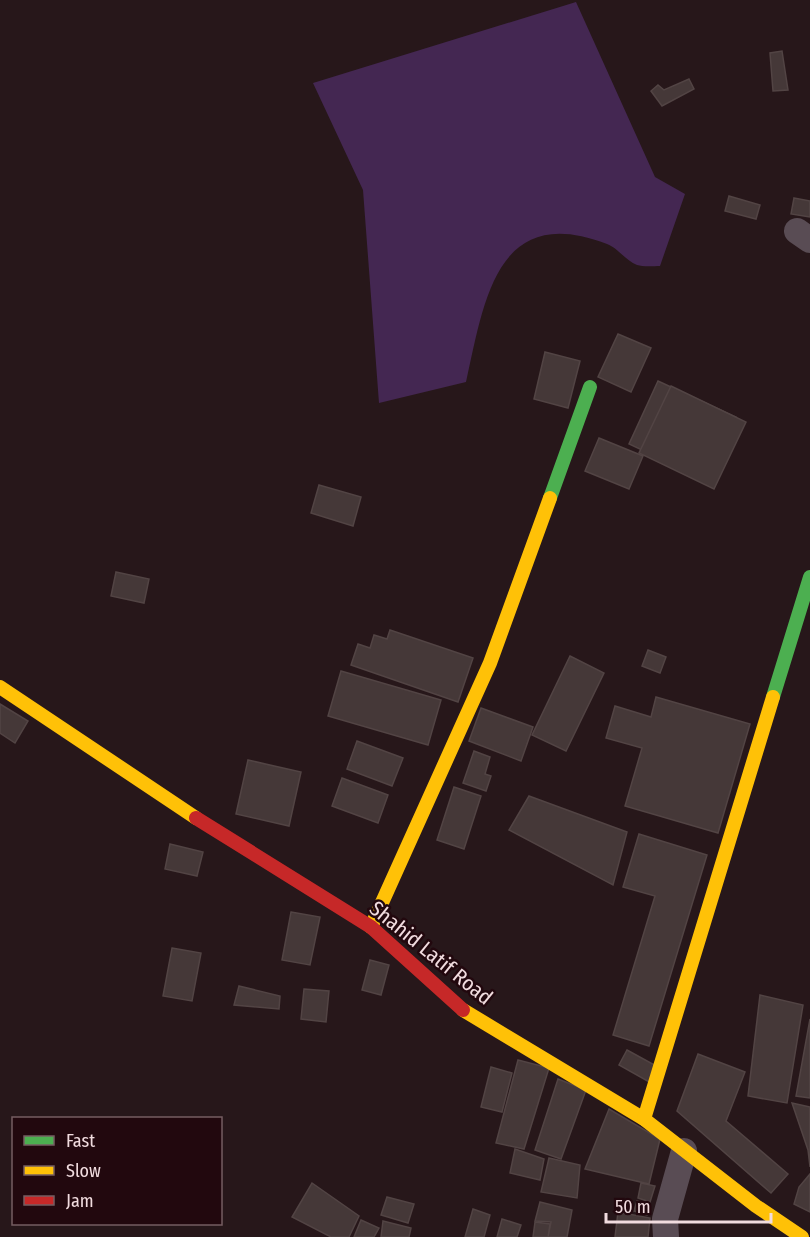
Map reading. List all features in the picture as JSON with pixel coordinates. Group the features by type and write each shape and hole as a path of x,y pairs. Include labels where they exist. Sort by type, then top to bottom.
{"street":[{"path":"371,927 489,663 590,387"},
{"path":"644,1119 810,577"},
{"name":"Shahid Latif Road","path":"0,687 216,832 371,927 464,1011 644,1119 756,1206 802,1237"},
{"path":"666,1237 665,1219 684,1151"}],"shaded area":[{"path":"576,2 655,177 685,194 660,266 637,265 607,244 570,234 541,236 518,248 502,267 489,292 466,382 379,403 363,190 313,83"}],"building":[{"path":"782,51 788,90 773,91 770,53"},
{"path":"689,79 694,89 662,106 651,91 658,85 664,90"},
{"path":"729,196 760,205 756,219 725,211"},
{"path":"794,198 810,201 810,217 791,214"},
{"path":"618,334 651,348 631,392 598,377"},
{"path":"545,352 580,361 568,408 534,399"},
{"path":"658,381 736,417 706,480 629,444"},
{"path":"671,386 746,422 714,489 639,453"},
{"path":"599,438 643,456 629,489 585,471"},
{"path":"319,485 361,497 353,526 311,513"},
{"path":"116,572 149,579 144,603 111,596"},
{"path":"390,630 473,658 458,702 351,665 358,644 370,648 374,635 387,639"},
{"path":"648,650 666,657 660,673 642,666"},
{"path":"570,656 604,673 566,751 532,735"},
{"path":"341,671 441,700 428,745 328,716"},
{"path":"656,697 750,724 718,833 625,806 642,748 606,738 615,706 651,717"},
{"path":"0,704 28,721 15,743 0,733"},
{"path":"481,708 533,727 521,761 469,741"},
{"path":"357,741 403,758 392,786 347,769"},
{"path":"474,751 490,757 485,774 491,776 486,791 463,783"},
{"path":"248,760 301,772 289,826 236,814"},
{"path":"342,778 388,795 378,823 332,806"},
{"path":"454,787 481,796 464,849 437,840"},
{"path":"529,796 627,832 613,885 509,830"},
{"path":"639,834 707,855 649,1046 613,1035 655,896 623,887"},
{"path":"170,844 203,852 197,876 165,869"},
{"path":"291,912 320,917 310,965 282,960"},
{"path":"172,948 201,953 192,1001 163,996"},
{"path":"370,960 389,965 381,995 362,990"},
{"path":"239,986 280,996 279,1009 234,1005"},
{"path":"304,989 329,991 326,1022 301,1019"},
{"path":"760,995 803,1005 787,1103 748,1096"},
{"path":"810,1019 810,1098 796,1096"},
{"path":"627,1050 660,1068 651,1083 619,1065"},
{"path":"698,1054 745,1072 726,1121 788,1174 771,1193 677,1111"},
{"path":"518,1060 549,1068 524,1149 496,1143"},
{"path":"491,1067 512,1073 502,1112 481,1107"},
{"path":"558,1079 586,1090 561,1159 535,1150"},
{"path":"792,1103 810,1107 810,1167 808,1150"},
{"path":"609,1109 660,1139 649,1184 585,1169"},
{"path":"515,1149 544,1159 540,1180 510,1173"},
{"path":"549,1158 580,1165 577,1198 541,1192"},
{"path":"810,1174 810,1212 794,1204 799,1187"},
{"path":"312,1183 359,1216 349,1237 331,1237 292,1217"},
{"path":"641,1183 655,1186 650,1202 638,1198"},
{"path":"387,1197 414,1204 408,1223 381,1215"},
{"path":"637,1201 650,1205 647,1215 634,1211"},
{"path":"540,1202 572,1210 567,1237 548,1237 551,1222 535,1221"},
{"path":"473,1209 490,1215 484,1237 465,1237"},
{"path":"618,1212 650,1218 648,1237 615,1237"},
{"path":"502,1219 521,1225 517,1237 497,1237"},
{"path":"361,1220 379,1228 374,1237 354,1237"},
{"path":"383,1221 411,1228 409,1237 381,1237"},
{"path":"535,1222 550,1224 548,1237 533,1237"}],"traffic: fast":[{"path":"550,498 590,387"},
{"path":"773,697 810,577"}],"traffic: slow":[{"path":"371,927 490,663 550,498"},
{"path":"0,687 196,818"},
{"path":"644,1119 773,697"},
{"path":"463,1010 644,1119 756,1206 802,1237"}],"traffic: jam":[{"path":"196,818 371,927 463,1010"}]}
